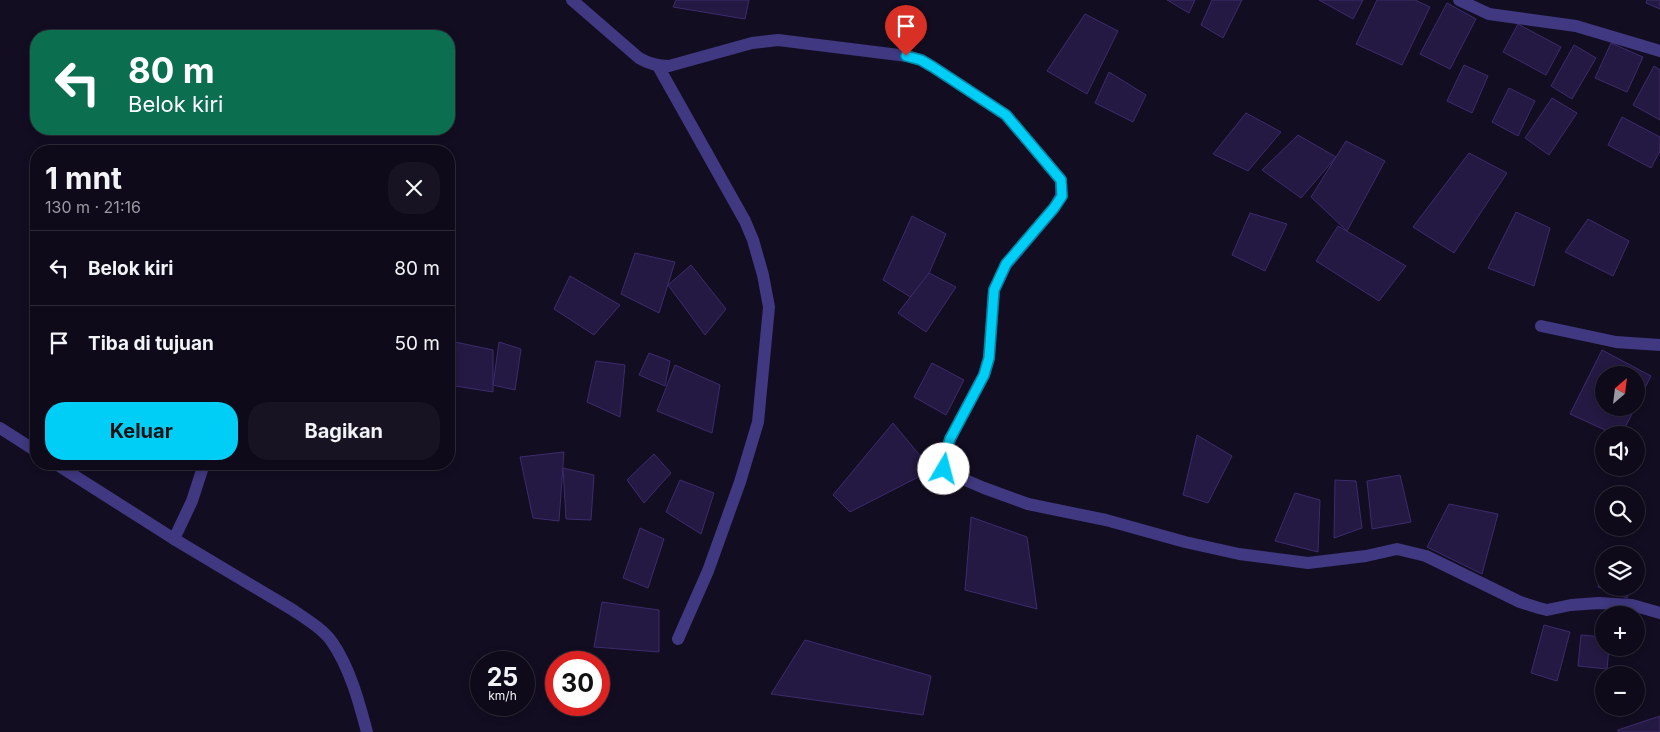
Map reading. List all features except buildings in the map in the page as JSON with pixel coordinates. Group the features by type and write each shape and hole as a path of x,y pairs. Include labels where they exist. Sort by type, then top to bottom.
{"street":[{"path":"572,0 639,58 649,64 658,66 669,66 752,43 778,40 906,56 921,60 1006,115 1061,180 1062,196 1006,264 994,290 989,358 984,375 950,439 943,464 944,469 950,473 1028,504 1106,520 1185,542 1239,554 1308,563 1397,550 1426,556 1520,602 1547,610 1572,604 1599,603 1632,605 1660,613"},
{"path":"1459,0 1489,14 1576,26 1660,51"},
{"path":"658,66 753,240 769,307 758,422 740,482 708,571 678,640"},
{"path":"1540,326 1616,342 1660,345"},
{"path":"0,428 30,447"},
{"path":"65,470 174,539 293,610 331,641 346,668 367,732"},
{"path":"174,539 192,501 202,470"}],"route":[{"path":"906,56 921,60 933,67 1006,115 1061,180 1062,196 1006,264 994,290 989,358 984,375 950,439 943,464 944,469"}]}
